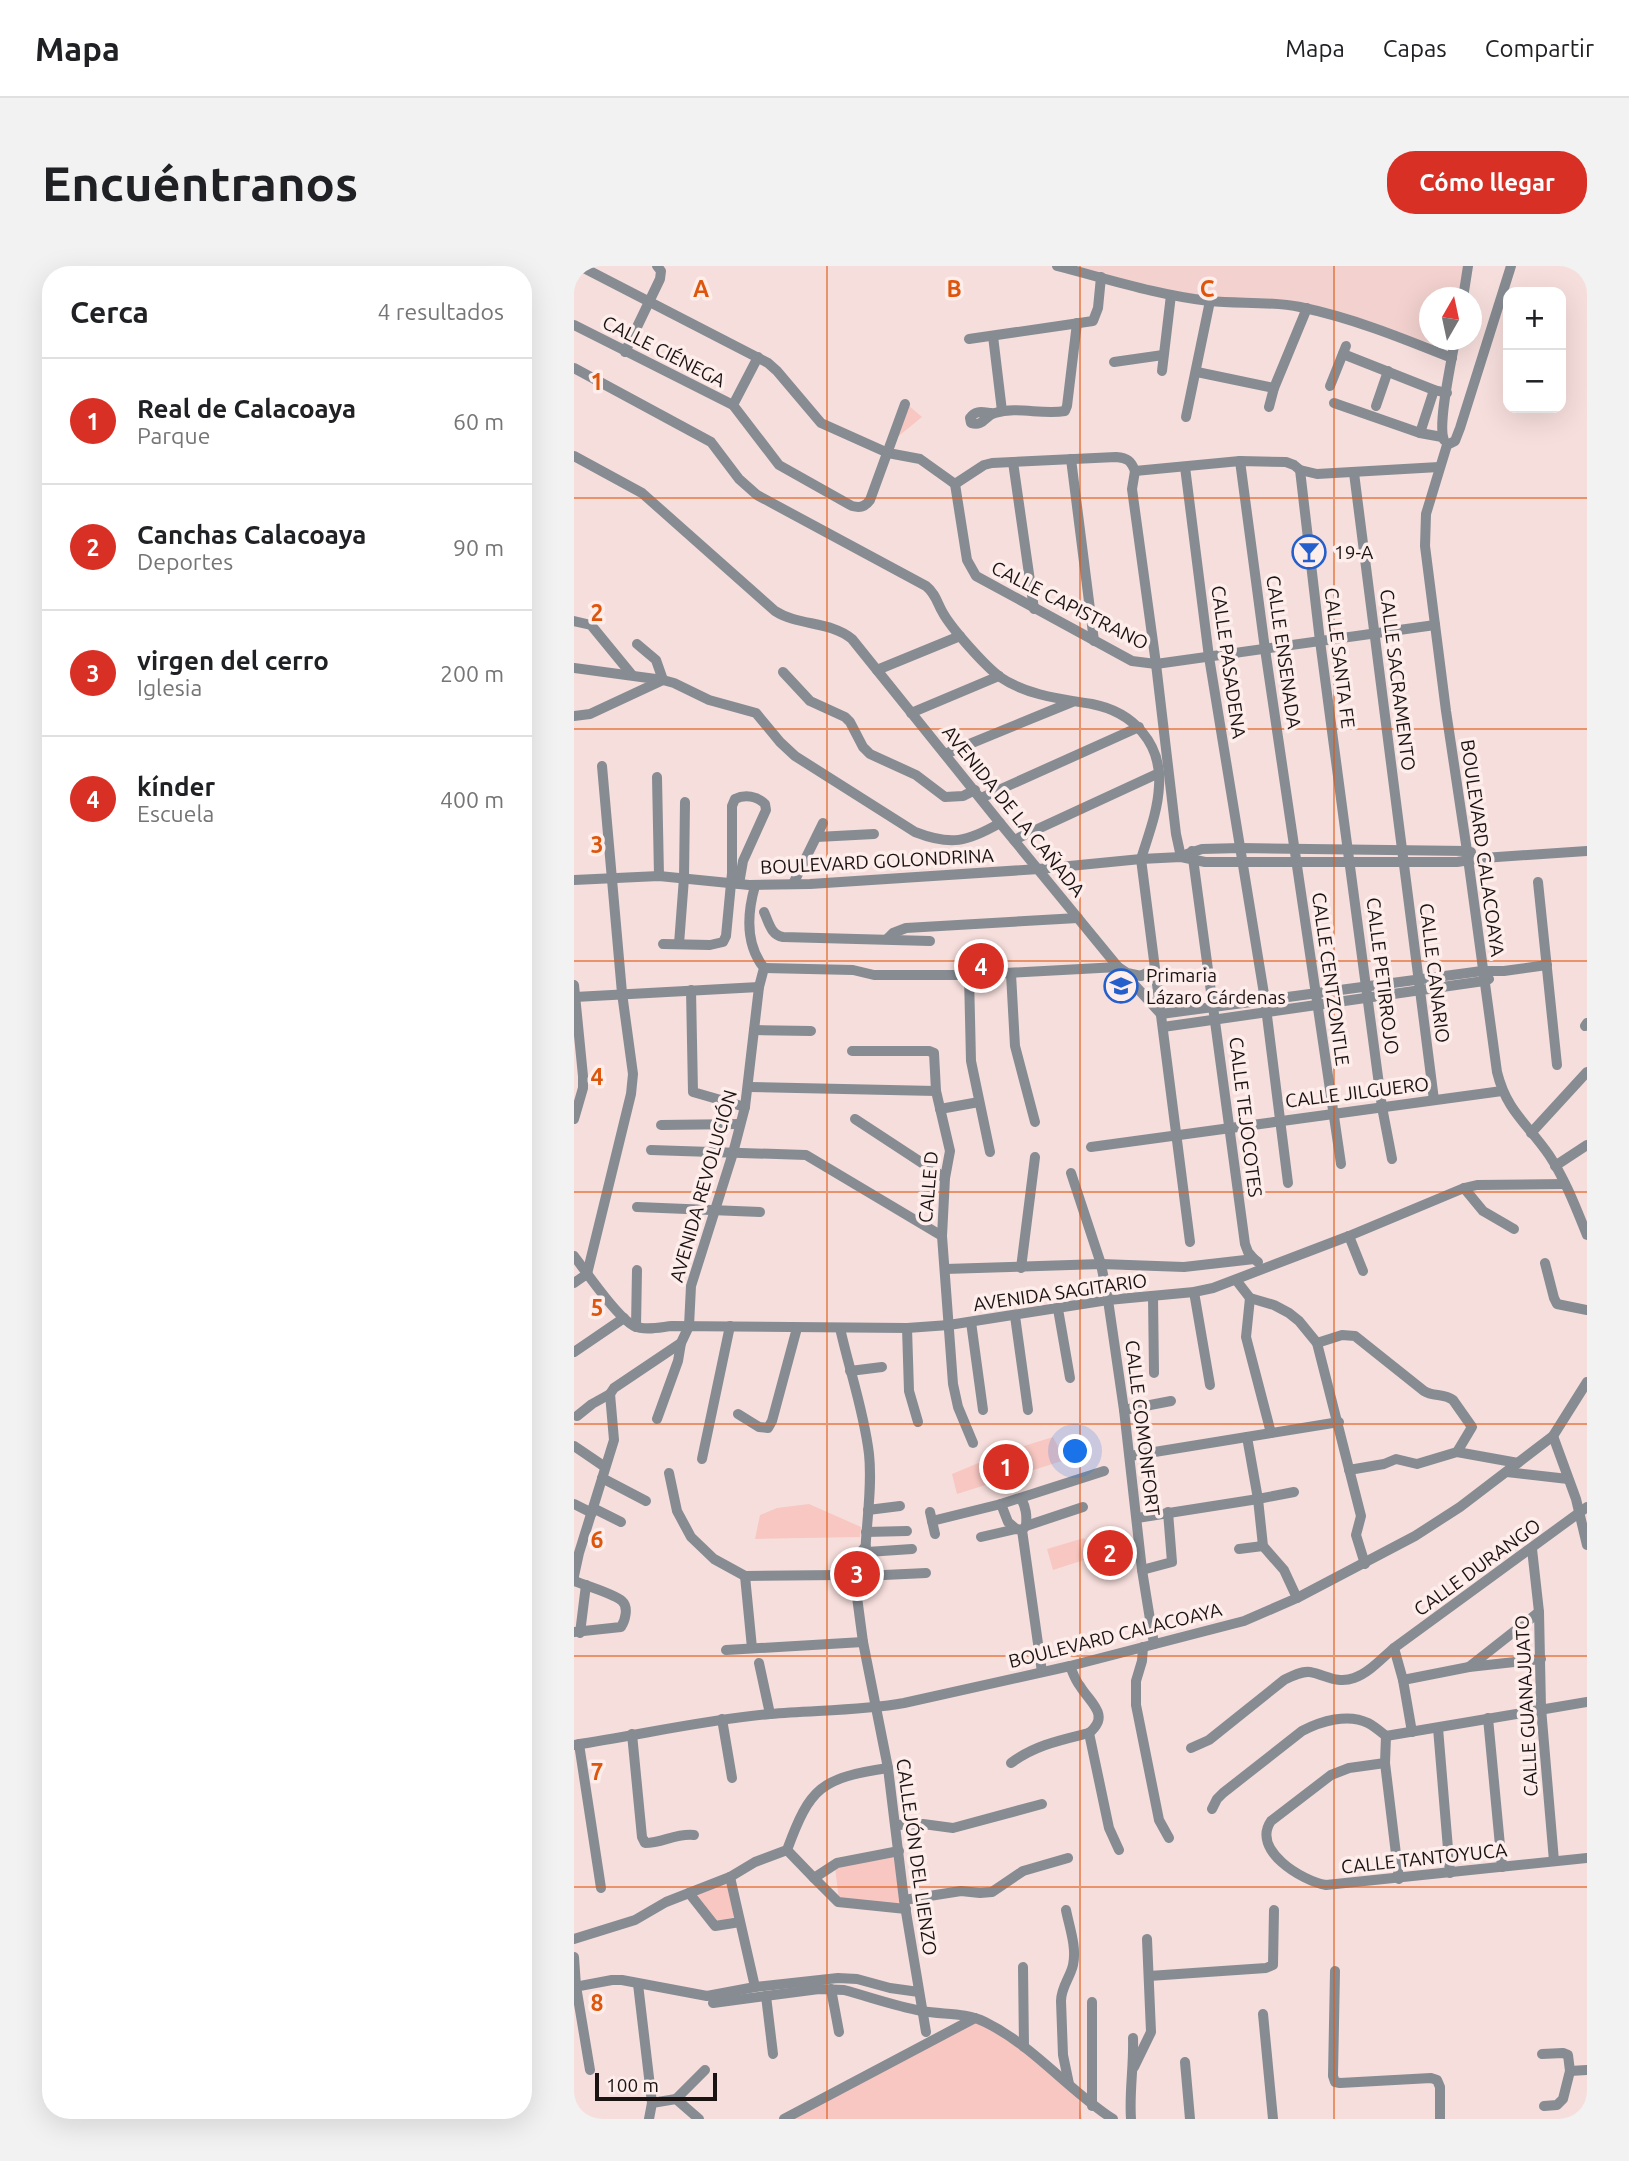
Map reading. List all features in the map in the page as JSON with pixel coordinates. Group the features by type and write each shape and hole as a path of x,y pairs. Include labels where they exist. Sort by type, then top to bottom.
{"street":[{"path":"580,266 758,357 777,370 821,423 888,453 920,459 956,484 984,465 1125,457 1132,462 1135,471 1132,489 1181,857"},
{"path":"1058,266 1171,295 1210,301 1282,304 1307,308 1366,324 1452,358"},
{"path":"1465,287 1468,266"},
{"name":"BOULEVARD CALACOAYA","path":"1444,441 1455,441 1460,428 1511,266"},
{"path":"625,352 660,279 659,268"},
{"path":"969,339 1093,321 1101,277"},
{"path":"1162,371 1171,295"},
{"path":"1186,417 1210,301"},
{"path":"1269,407 1307,308"},
{"path":"993,336 997,412 1065,411 1068,406 1077,323"},
{"name":"CALLE CIÉNEGA","path":"574,325 733,405 779,465 852,506 866,506 888,453"},
{"path":"1330,386 1344,350 1388,371 1447,393"},
{"name":"BOULEVARD CALACOAYA","path":"1453,350 1444,441 1424,532 1497,1072 1509,1105 1555,1166 1587,1235"},
{"path":"1114,362 1163,355"},
{"path":"733,405 758,357"},
{"path":"574,368 712,442 739,479 757,495 926,586 933,592 942,612 960,636 999,676 1031,691 1109,709 1139,727 1153,749 1159,773 1157,803 1141,859 1191,1242"},
{"path":"1376,406 1388,371"},
{"path":"1197,372 1275,388"},
{"path":"1420,433 1434,390"},
{"path":"1334,403 1444,441"},
{"path":"888,453 905,404"},
{"name":"AVENIDA DE LA CAÑADA","path":"574,456 642,493 775,611 792,619 846,633 1118,967 1161,1014"},
{"path":"1071,459 1094,641"},
{"path":"1135,471 1240,461 1286,462 1300,470 1317,474 1439,467"},
{"name":"CALLE ENSENADA","path":"1240,461 1294,849"},
{"path":"1013,462 1034,609"},
{"name":"CALLE PASADENA","path":"1185,467 1209,657 1244,861 1289,1183"},
{"name":"CALLE SANTA FE","path":"1300,470 1349,850"},
{"name":"CALLE SACRAMENTO","path":"1354,472 1403,856"},
{"name":"CALLE CAPISTRANO","path":"956,484 967,561 971,569 984,581 1132,662 1156,664 1435,625"},
{"path":"574,621 591,625 632,675"},
{"path":"877,670 960,636"},
{"path":"637,644 656,660 663,680"},
{"path":"574,668 663,680 709,700 756,713 786,750 915,832 946,841 962,841 1000,823"},
{"path":"783,672 810,701 845,717 870,754 916,775 945,797 978,794 1139,727"},
{"path":"911,713 999,676"},
{"path":"574,716 590,714 663,680"},
{"path":"945,754 1073,702"},
{"path":"574,1283 587,1274 633,1085 602,766"},
{"path":"1014,840 1159,773"},
{"path":"657,777 659,876"},
{"path":"663,944 723,942 735,884 766,810 760,799 748,796 735,799 732,806 735,884"},
{"path":"679,944 684,878 685,802"},
{"path":"793,884 823,823"},
{"path":"817,837 874,834"},
{"name":"BOULEVARD GOLONDRINA","path":"1193,856 1202,849 1241,848 1349,850 1403,856 1483,858 1587,851"},
{"name":"CALLE CENTZONTLE","path":"1294,849 1340,1164"},
{"name":"CALLE PETIRROJO","path":"1349,850 1382,1107 1392,1159"},
{"name":"BOULEVARD GOLONDRINA","path":"574,880 659,876 755,886 1039,869 1193,856 1244,861 1350,862 1403,856"},
{"name":"CALLE TEJOCOTES","path":"1193,856 1245,1244 1254,1259"},
{"name":"CALLE CANARIO","path":"1403,856 1434,1100"},
{"path":"805,860 810,884"},
{"path":"1538,882 1558,1065"},
{"path":"755,886 747,916 756,958 763,970 853,970 868,974 969,975 1118,967 1127,973 1141,976 1154,969"},
{"path":"765,912 776,936 930,941"},
{"path":"887,939 893,933 906,928 1078,918"},
{"path":"1161,1014 1215,1013 1547,965"},
{"name":"AVENIDA REVOLUCIÓN","path":"689,1326 691,1286 745,1107 763,970"},
{"path":"1011,974 1014,1046 1035,1122"},
{"path":"969,975 970,1049 990,1152"},
{"path":"574,1119 583,1088 575,991 622,993 759,987"},
{"path":"691,990 692,1091 745,1107"},
{"path":"1163,1027 1215,1013"},
{"path":"754,1030 811,1031"},
{"name":"CALLE D","path":"852,1051 934,1053 936,1091 950,1143 942,1236 954,1396 973,1443"},
{"path":"1531,1133 1587,1072"},
{"path":"749,1087 936,1091"},
{"name":"CALLE JILGUERO","path":"1091,1147 1502,1091"},
{"path":"940,1109 979,1102"},
{"path":"855,1119 945,1178"},
{"path":"661,1125 740,1124"},
{"path":"1555,1166 1587,1145"},
{"path":"651,1150 806,1155 942,1236"},
{"path":"1021,1268 1035,1157"},
{"name":"CALLE COMONFORT","path":"1072,1173 1101,1264 1108,1300 1130,1456 1149,1646"},
{"name":"AVENIDA SAGITARIO","path":"636,1327 907,1328 1015,1316 1108,1300 1194,1292 1236,1280 1464,1188 1477,1185 1564,1184"},
{"path":"1464,1188 1483,1211 1514,1229"},
{"path":"637,1207 760,1212"},
{"path":"1349,1236 1363,1271"},
{"path":"574,1256 624,1318 636,1327"},
{"path":"945,1269 1101,1264 1184,1267 1254,1259 1266,1267"},
{"path":"1545,1263 1558,1304 1587,1310"},
{"path":"636,1327 637,1270"},
{"path":"1236,1280 1250,1298 1289,1313 1317,1343 1361,1516 1356,1535 1365,1564"},
{"path":"1194,1292 1210,1385"},
{"path":"1153,1296 1154,1373"},
{"path":"1250,1298 1246,1338 1271,1433"},
{"path":"1058,1309 1070,1378"},
{"path":"1015,1316 1028,1410"},
{"path":"574,1352 624,1318"},
{"path":"971,1322 983,1410"},
{"path":"657,1419 689,1326"},
{"path":"702,1459 730,1326"},
{"path":"738,1414 760,1427 768,1428 797,1328"},
{"path":"840,1328 869,1454 866,1549 852,1564 851,1572 859,1579 926,1573"},
{"path":"907,1328 909,1391 918,1422"},
{"path":"1317,1343 1342,1335 1355,1336 1429,1395 1449,1396 1472,1427 1457,1452"},
{"path":"577,1416 681,1343"},
{"path":"850,1371 882,1367"},
{"name":"BOULEVARD CALACOAYA","path":"577,1744 770,1714 877,1708 1070,1666 1244,1621 1365,1564 1460,1507 1553,1436 1581,1402 1587,1382"},
{"path":"586,1585 577,1633 617,1629 624,1625 624,1601 574,1579 577,1552 614,1440 610,1395"},
{"path":"1124,1410 1171,1401"},
{"path":"1130,1456 1339,1422"},
{"path":"1553,1436 1568,1479 1582,1499 1587,1545"},
{"path":"1247,1437 1263,1546 1284,1570 1297,1598"},
{"path":"574,1446 604,1473 646,1501"},
{"path":"1349,1470 1384,1464 1396,1459 1417,1464 1457,1452 1518,1463"},
{"path":"935,1534 931,1517 1001,1504 1104,1471"},
{"path":"1507,1472 1568,1479"},
{"path":"669,1474 677,1511 691,1537 714,1559 746,1576 838,1575"},
{"path":"1137,1518 1294,1492"},
{"path":"1021,1498 1027,1516 1021,1528 1042,1672"},
{"path":"574,1504 621,1522"},
{"path":"1001,1504 1003,1514 1021,1528"},
{"path":"868,1510 900,1506"},
{"path":"981,1537 1021,1528 1083,1507"},
{"name":"CALLE DURANGO","path":"1191,1748 1209,1740 1284,1680 1297,1674 1308,1672 1344,1681 1365,1673 1394,1648 1585,1511"},
{"path":"1142,1570 1172,1562 1168,1512"},
{"path":"866,1532 907,1531"},
{"path":"1240,1549 1263,1546"},
{"path":"866,1549 912,1549"},
{"name":"CALLE GUANAJUATO","path":"1532,1549 1539,1612 1541,1708 1554,1861"},
{"path":"746,1576 752,1648"},
{"name":"CALLEJÓN DEL LIENZO","path":"859,1579 863,1642 888,1768 905,1905 926,2032"},
{"path":"1469,1667 1539,1612"},
{"path":"726,1650 863,1642"},
{"path":"1149,1646 1136,1681 1136,1706 1159,1820 1169,1838"},
{"path":"1394,1648 1412,1732"},
{"path":"1403,1680 1469,1667 1541,1660"},
{"path":"759,1663 770,1714"},
{"path":"1012,1763 1034,1748 1089,1733 1094,1728 1099,1715 1097,1709 1080,1687 1070,1666"},
{"path":"1386,1737 1587,1702"},
{"path":"1488,1718 1502,1867"},
{"path":"1212,1809 1223,1793 1302,1731 1315,1724 1352,1719 1369,1723 1386,1737"},
{"path":"722,1720 732,1778"},
{"path":"1438,1728 1450,1873"},
{"path":"1089,1733 1110,1828 1119,1850"},
{"path":"632,1734 642,1837 645,1843 676,1835 694,1835"},
{"path":"1386,1737 1385,1763 1399,1879"},
{"path":"577,1744 601,1888"},
{"name":"CALLE TANTOYUCA","path":"1385,1763 1349,1768 1331,1775 1271,1821 1265,1836 1273,1854 1312,1882 1326,1885 1587,1858"},
{"path":"574,1939 635,1920 666,1902 730,1877 755,1862 787,1850 805,1807 821,1789 838,1779 888,1768"},
{"path":"897,1825 953,1828 1042,1804"},
{"path":"787,1850 838,1902 905,1905 961,1891 992,1892 1023,1871 1068,1858"},
{"path":"814,1878 837,1863 899,1851"},
{"path":"730,1877 755,1987"},
{"path":"689,1893 715,1926 740,1922"},
{"path":"1066,1910 1074,1955 1074,1963 1063,1985 1061,2001 1063,2055 1069,2084"},
{"path":"1149,1976 1266,1968 1273,1965 1274,1910"},
{"path":"1134,2067 1152,2032 1147,1939"},
{"path":"574,1957 575,1986 590,2070"},
{"path":"1023,1967 1024,2047"},
{"path":"1335,1971 1335,2082 1431,2078 1437,2080 1440,2087 1440,2119"},
{"path":"575,1986 612,1980 707,1996 755,1987 838,1978 857,1979 919,1992"},
{"path":"638,1984 652,2103 649,2119"},
{"path":"831,1989 839,2032"},
{"path":"713,2003 831,1989 923,2011 975,2018 986,2022 1024,2047 1092,2106 1113,2119"},
{"path":"766,1996 773,2054"},
{"path":"1092,2002 1092,2106"},
{"path":"1263,2014 1273,2119"},
{"path":"784,2119 975,2018"},
{"path":"1131,2119 1133,2039"},
{"path":"1542,2054 1568,2055 1570,2071 1567,2090 1557,2105 1553,2119"},
{"path":"1185,2062 1190,2119"},
{"path":"652,2103 676,2099 705,2070"},
{"path":"1570,2071 1587,2070"},
{"path":"676,2099 699,2119"},
{"path":"1544,2106 1557,2105"}],"shaded area":[{"path":"1057,266 1467,266 1463,287 1419,287 1419,340 1301,308 1153,291"},
{"path":"908,405 922,417 895,439"},
{"path":"1053,1437 1065,1460 957,1494 952,1474 1005,1452"},
{"path":"809,1504 861,1527 860,1537 755,1539 760,1515 777,1508"},
{"path":"1126,1537 1132,1558 1094,1569 1090,1558 1053,1570 1047,1549 1084,1538 1088,1548"},
{"path":"898,1855 904,1906 839,1900 835,1867"},
{"path":"728,1884 736,1917 712,1922 692,1894"},
{"path":"975,2019 1021,2048 1078,2097 1082,2119 785,2119"}],"place":[{"name":"19-A","path":"1309,552"},
{"name":"kínder","path":"981,966"},
{"name":"Primaria Lázaro Cárdenas","path":"1121,986"},
{"name":"Real de Calacoaya","path":"1006,1467"},
{"name":"Canchas Calacoaya","path":"1110,1553"},
{"name":"virgen del cerro","path":"857,1574"}]}
